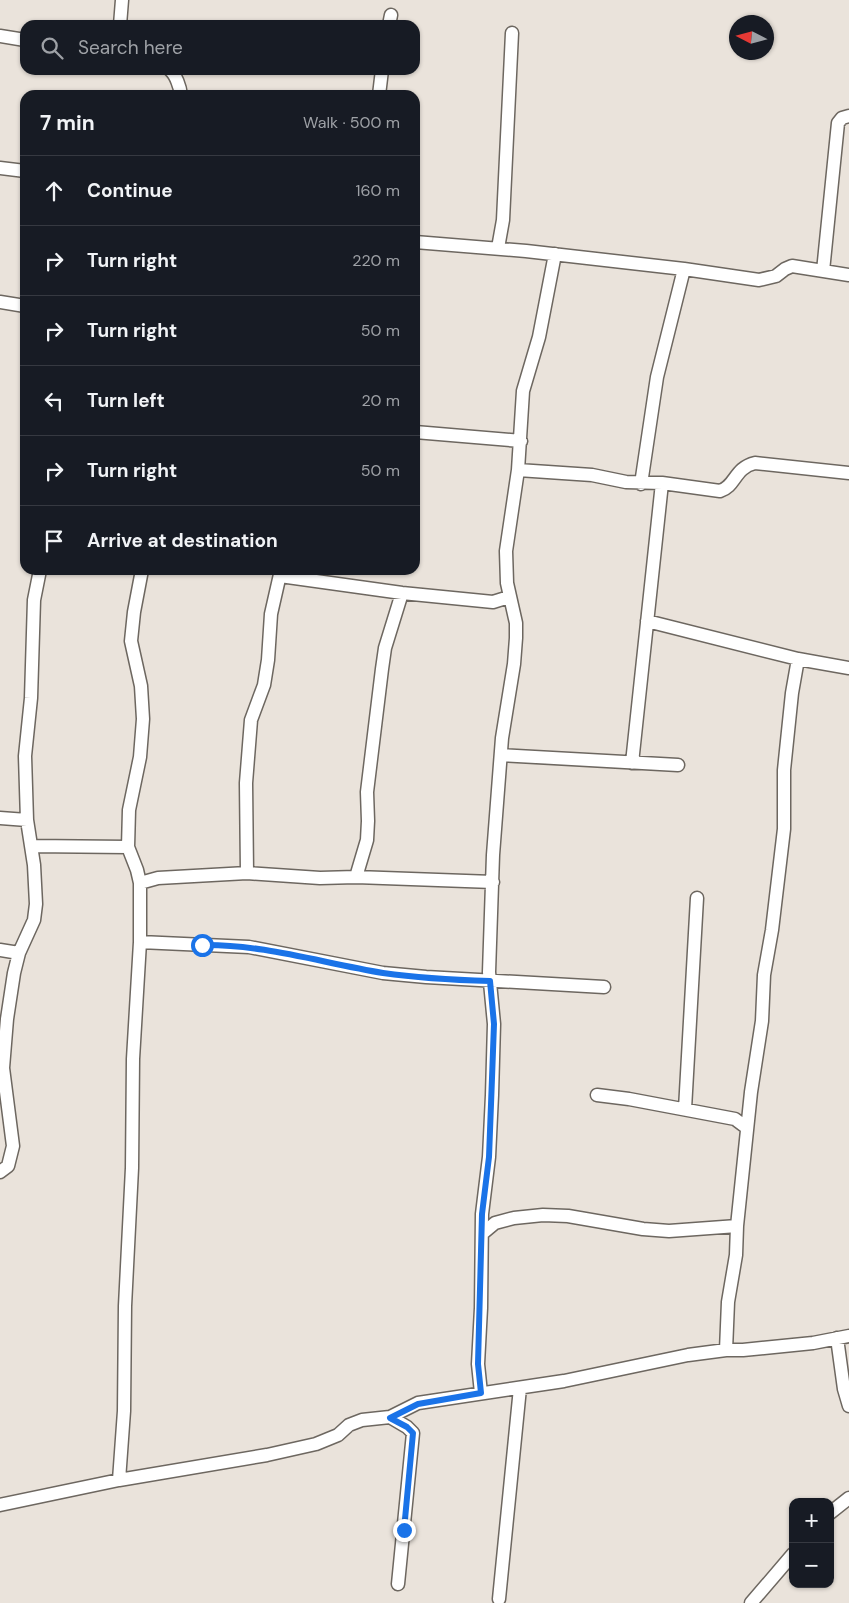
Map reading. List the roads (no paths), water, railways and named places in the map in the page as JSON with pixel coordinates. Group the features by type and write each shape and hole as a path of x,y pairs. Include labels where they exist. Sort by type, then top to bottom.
{"street":[{"path":"120,20 122,0"},
{"path":"498,248 503,220 512,33"},
{"path":"0,36 20,39"},
{"path":"174,75 180,90"},
{"path":"380,90 381,75"},
{"path":"824,271 838,123 842,118 849,116"},
{"path":"0,168 20,170"},
{"path":"420,242 555,254 759,280 776,276 792,266 849,275"},
{"path":"481,1393 478,1364 483,1207 489,1157 494,1024 490,981 495,820 516,638 516,623 507,583 506,551 518,470 523,391 539,337 555,254"},
{"path":"641,484 657,376 684,270"},
{"path":"0,302 20,305"},
{"path":"420,432 521,441"},
{"path":"518,470 592,475 641,484 662,483 720,491 726,489 738,471 755,463 849,473"},
{"path":"632,763 662,483"},
{"path":"0,1172 8,1166 13,1146 3,1068 14,973 18,953 34,920 36,904 34,865 27,820 25,756 31,698 34,600 39,575"},
{"path":"119,1480 124,1411 125,1306 132,1168 133,1059 140,942 140,883 128,847 129,810 140,757 143,719 140,686 131,641 141,575"},
{"path":"247,873 246,783 250,720 264,686 271,614 280,575"},
{"path":"292,575 402,593 493,602 509,597"},
{"path":"356,877 367,840 367,792 385,648 402,593"},
{"path":"647,621 798,658 849,668"},
{"path":"726,1350 728,1302 736,1255 737,1226 747,1128 762,1021 764,974 772,930 784,829 784,770 792,693 798,658"},
{"path":"501,755 678,765"},
{"path":"0,818 27,820"},
{"path":"31,846 128,847"},
{"path":"140,883 158,878 247,873 320,878 356,877 493,882"},
{"path":"684,1109 697,898"},
{"path":"140,942 249,947 384,973 426,978 604,988"},
{"path":"0,950 18,953"},
{"path":"597,1095 629,1098 735,1118 747,1128"},
{"path":"483,1233 494,1224 514,1218 543,1215 568,1216 643,1229 669,1231 737,1226"},
{"path":"0,1505 119,1480 267,1455 316,1444 338,1435 349,1425 362,1420 390,1418 418,1404 520,1388 688,1355 726,1350 813,1343 843,1337 844,1389 849,1406"},
{"path":"498,1599 520,1388"},
{"path":"390,1418 407,1427 413,1433 398,1584"},
{"path":"834,1510 849,1498"},
{"path":"751,1603 789,1559"}]}
